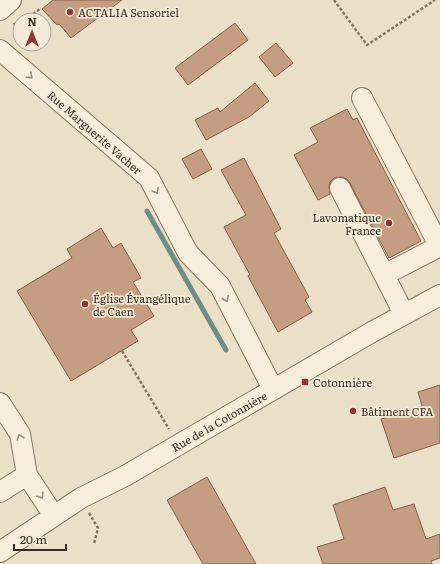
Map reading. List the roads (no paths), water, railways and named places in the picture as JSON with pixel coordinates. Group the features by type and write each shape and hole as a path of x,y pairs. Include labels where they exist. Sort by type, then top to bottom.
{"street":[{"path":"0,10 11,0"},
{"name":"Rue Marguerite Vacher","path":"0,50 149,178 188,253 220,286 273,389"},
{"path":"362,98 440,246 384,275"},
{"path":"340,188 404,314"},
{"name":"Rue de la Cotonnière","path":"0,552 81,498 125,476 273,389 440,295"},
{"path":"0,403 20,434 27,475 54,516"},
{"path":"0,492 27,475"}],"waterway":[{"path":"147,211 226,350"}],"place":[{"name":"ACTALIA Sensoriel","path":"70,12"},
{"name":"Lavomatique France","path":"389,223"},
{"name":"Église Évangélique de Caen","path":"85,304"},
{"name":"Cotonnière","path":"305,382"},
{"name":"Bâtiment CFA","path":"353,411"}]}
